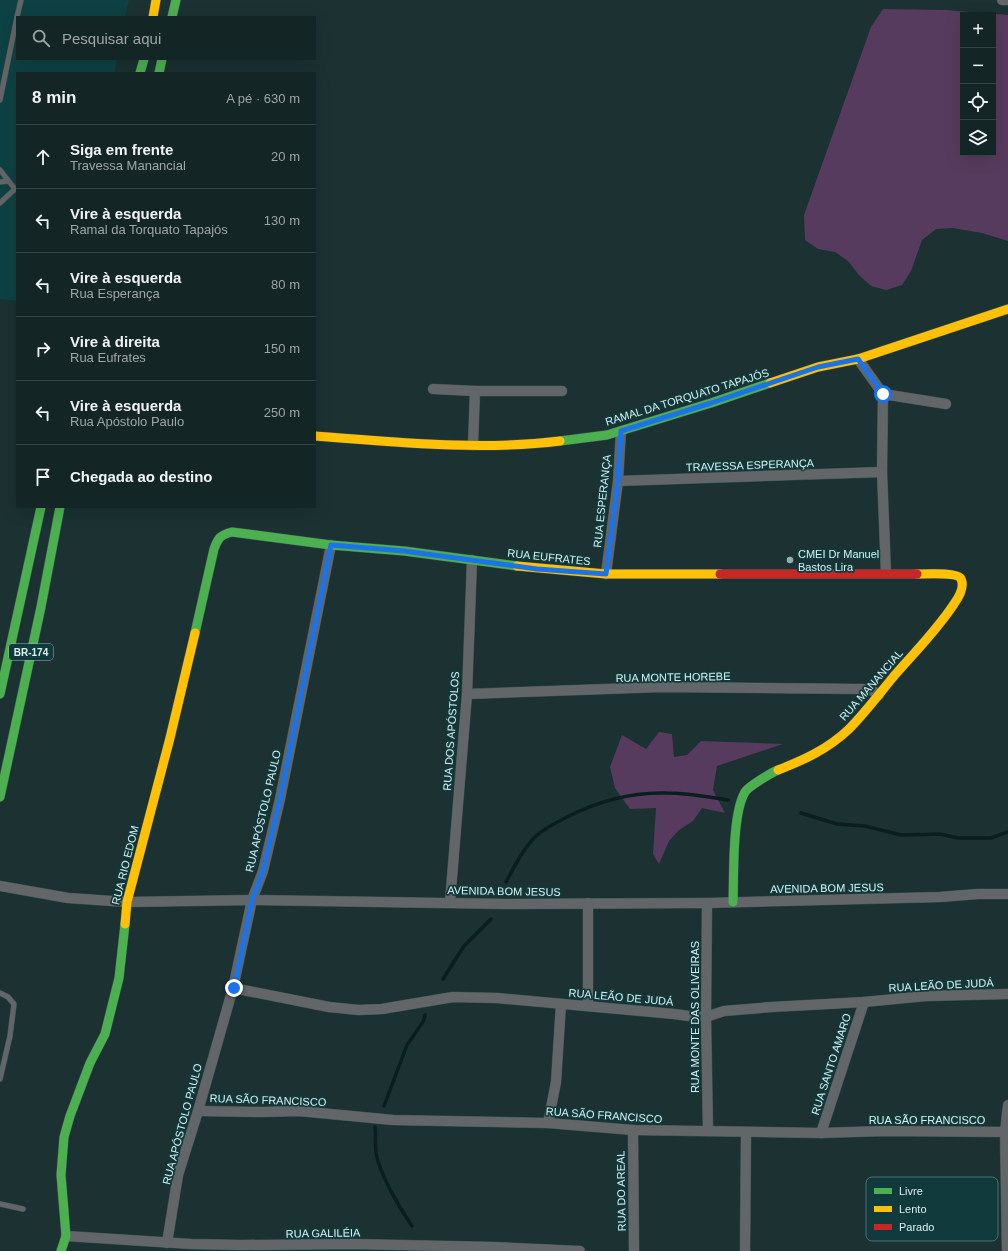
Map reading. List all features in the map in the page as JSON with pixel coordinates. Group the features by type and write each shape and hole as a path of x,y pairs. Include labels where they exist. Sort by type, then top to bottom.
{"main road":[{"path":"153,16 156,0"},
{"path":"172,16 176,0"},
{"path":"140,72 144,60"},
{"path":"159,72 162,60"},
{"name":"RAMAL DA TORQUATO TAPAJÓS","path":"316,436 398,442 473,445 532,444 607,435 711,403 818,367 858,359 1008,309"},
{"name":"BR-174","path":"0,694 41,508"},
{"name":"BR-174","path":"0,797 41,607 60,508"},
{"name":"RUA RIO EDOM","path":"61,1251 66,1236 61,1175 64,1137 75,1102 90,1063 105,1034 119,978 127,902 170,738 217,541 222,535 232,532 249,533"},
{"name":"RUA EUFRATES","path":"249,533 331,545 404,551 537,569 606,574 944,574"},
{"name":"RUA MANANCIAL","path":"733,902 736,823 745,791 769,774 804,760 828,746 849,729 955,603 963,586 961,578 956,575 944,574"}],"street":[{"path":"1002,0 1008,0"},
{"path":"858,359 883,394 882,472 886,573"},
{"path":"433,389 475,391 562,391"},
{"path":"473,445 475,391"},
{"path":"883,394 946,404"},
{"name":"RUA ESPERANÇA","path":"606,574 618,481 621,431"},
{"name":"TRAVESSA ESPERANÇA","path":"618,481 882,472"},
{"name":"RUA APÓSTOLO PAULO","path":"167,1243 178,1175 234,988 252,900 263,871 280,799 331,545"},
{"name":"RUA DOS APÓSTOLOS","path":"450,902 467,694 472,560"},
{"name":"RUA MONTE HOREBE","path":"467,694 662,687 863,689 873,691 879,695"},
{"name":"AVENIDA BOM JESUS","path":"0,886 68,898 127,902 252,900 508,904 707,903 1008,894"},
{"name":"RUA MONTE DAS OLIVEIRAS","path":"707,903 706,1017 708,1131"},
{"path":"588,904 588,1006"},
{"name":"RUA LEÃO DE JUDÁ","path":"234,988 329,1007 359,1010 382,1009 453,997 497,998 706,1017 724,1011 772,1007 864,1002 926,996 1008,994"},
{"name":"RUA SANTO AMARO","path":"821,1134 864,1002"},
{"path":"548,1123 556,1082 561,1004"},
{"path":"1007,1251 1008,1105"},
{"name":"RUA SÃO FRANCISCO","path":"198,1110 262,1112 299,1111 393,1120 548,1123 633,1130 821,1134 884,1131 1007,1132"},
{"name":"RUA DO AREAL","path":"633,1130 634,1251"},
{"path":"745,1251 746,1132"},
{"name":"RUA GALILÉIA","path":"66,1236 167,1243 190,1248 241,1245 352,1244 580,1251"}],"lane":[{"path":"17,16 21,0"},
{"path":"0,100 16,22"},
{"path":"0,170 16,190 0,203"},
{"path":"0,182 8,181"},
{"path":"0,993 8,997 14,1004 10,1036 0,1079"},
{"path":"0,1204 23,1208"}],"shaded area":[{"path":"0,0 129,0 125,16 16,16 16,60 117,60 114,72 16,72 16,301 0,299"},
{"path":"883,9 970,12 960,12 960,156 996,156 996,14 1008,15 1008,241 982,233 953,228 936,229 922,240 911,271 902,285 886,290 871,286 859,275 848,261 835,252 818,249 805,240 804,215 871,27"},
{"path":"659,732 672,734 674,757 687,755 701,741 783,744 717,766 713,790 725,813 702,808 693,821 679,830 669,841 659,864 653,854 656,808 630,809 615,788 610,767 622,735 646,749"}],"waterway":[{"path":"506,882 523,852 536,836 555,823 591,806 628,796 654,793 698,795 728,800"},
{"path":"801,813 837,824 865,826 901,835 940,834 958,838 991,838 1008,832"},
{"path":"443,979 464,946 491,919"},
{"path":"384,1106 407,1045 423,1022 425,1015"},
{"path":"375,1127 376,1153 381,1171 412,1226"}],"traffic: fast":[{"path":"172,16 176,0"},
{"path":"140,72 144,60"},
{"path":"159,72 162,60"},
{"path":"560,441 607,435 770,383"},
{"path":"0,694 41,508"},
{"path":"0,797 41,607 60,508"},
{"path":"195,633 214,549 220,538 225,534 232,532 331,545 404,551 517,566"},
{"path":"733,902 734,845 741,802 747,789 778,770"},
{"path":"61,1251 66,1236 61,1175 64,1137 70,1116 90,1063 105,1034 119,978 125,924"}],"traffic: slow":[{"path":"153,16 156,0"},
{"path":"770,383 818,367 858,359 1008,309"},
{"path":"316,436 407,443 468,445 530,444 560,441"},
{"path":"517,566 606,574 720,574"},
{"path":"778,770 824,748 849,729 947,614 961,592 961,579 954,575 948,574 917,574"},
{"path":"125,924 127,902 170,738 195,633"}],"traffic: jam":[{"path":"720,574 917,574"}],"place":[{"name":"CMEI Dr Manuel Bastos Lira","path":"790,560"}],"route":[{"path":"234,988 252,900 263,871 280,799 331,545 404,551 537,569 606,574 618,481 621,431 818,367 858,359 883,394"}]}
